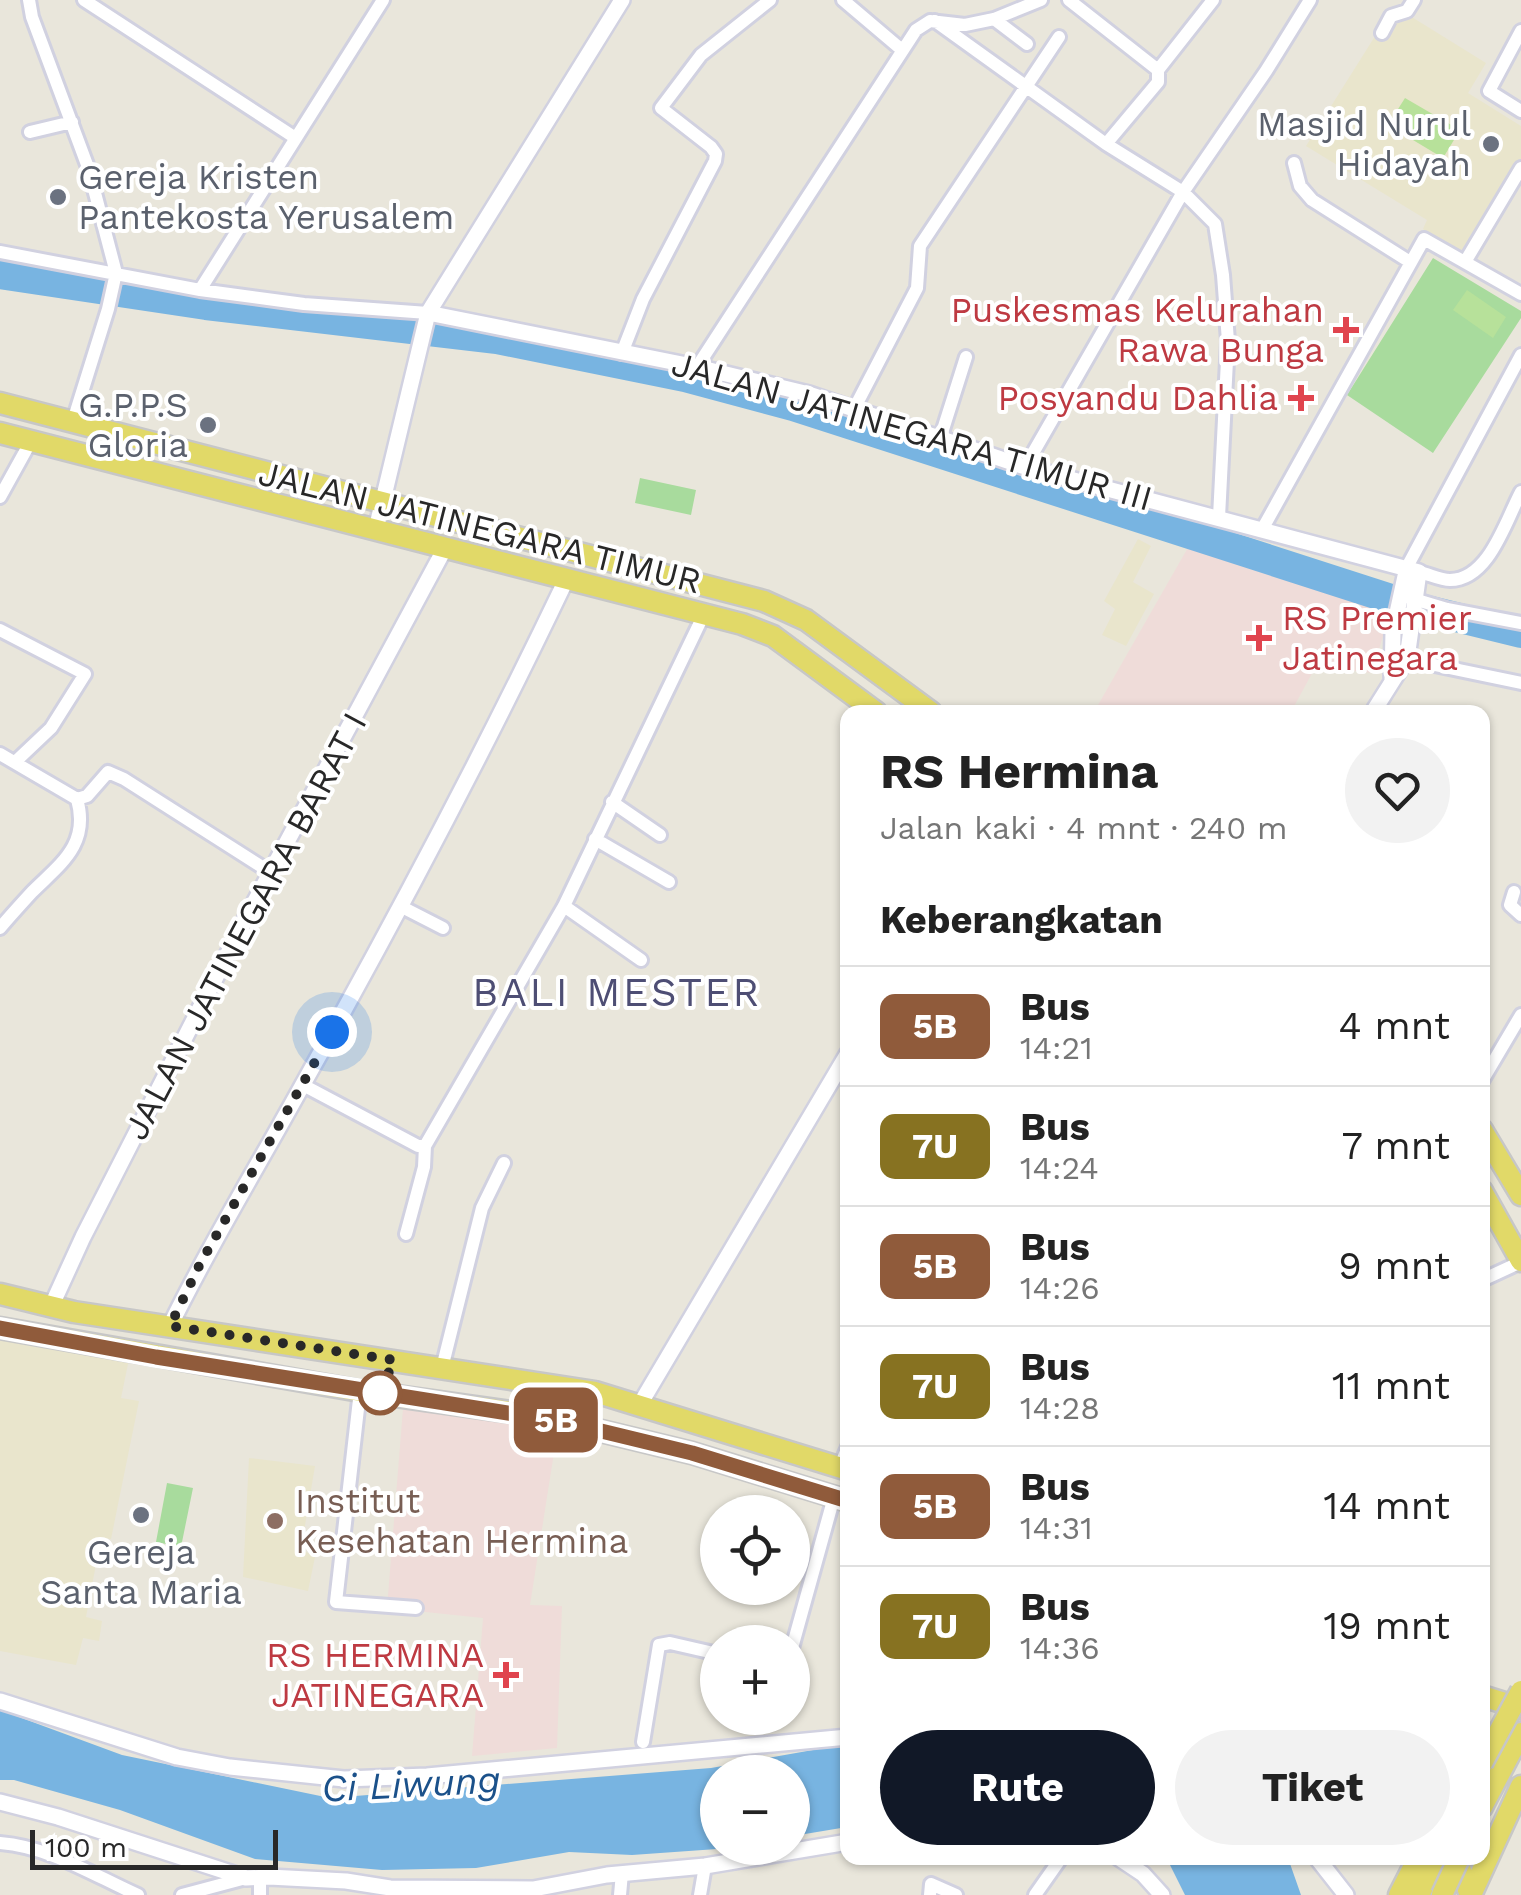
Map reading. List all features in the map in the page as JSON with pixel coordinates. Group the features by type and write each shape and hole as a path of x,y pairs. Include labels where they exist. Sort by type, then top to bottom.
{"main road":[{"name":"JALAN JATINEGARA TIMUR","path":"0,403 732,591 786,609 921,705"},
{"name":"JALAN JATINEGARA TIMUR","path":"0,433 704,614 774,636 867,705"},
{"path":"1490,1143 1521,1194"},
{"path":"1490,1205 1521,1261"},
{"path":"0,1294 52,1307 578,1388 840,1468"},
{"path":"0,1328 564,1422 692,1453 840,1499"},
{"path":"1490,1749 1521,1691"},
{"path":"1490,1698 1521,1708"},
{"path":"1490,1792 1521,1732"},
{"path":"1490,1854 1521,1786"},
{"path":"1400,1895 1422,1865"},
{"path":"1419,1895 1425,1865"},
{"path":"1445,1865 1461,1871 1471,1895"},
{"path":"1442,1895 1457,1865"},
{"path":"1471,1895 1485,1865"}],"street":[{"path":"29,0 89,170 115,277 73,422"},
{"path":"84,0 294,137"},
{"path":"200,290 383,0"},
{"path":"376,529 427,316 622,0"},
{"path":"622,352 643,298 715,161 716,154 710,147 661,108 702,55 770,0"},
{"path":"842,0 902,50"},
{"path":"696,367 916,30 934,21 965,25 994,19 1041,0"},
{"path":"1069,0 1158,70"},
{"path":"1106,144 1158,82 1158,70 1213,0"},
{"path":"1025,466 1183,192 1266,72 1310,0"},
{"path":"1382,34 1391,16 1407,11 1414,0"},
{"path":"994,19 1028,44"},
{"path":"934,21 1106,144 1183,192 1216,224 1228,341 1219,517"},
{"path":"1521,30 1490,91 1521,111"},
{"path":"853,411 913,298 920,246 1059,37"},
{"path":"30,132 72,122"},
{"path":"1294,163 1300,186 1312,200 1410,262"},
{"path":"1465,262 1521,168"},
{"path":"1263,528 1424,239 1521,294"},
{"path":"0,252 115,277 200,290 427,316"},
{"name":"JALAN JATINEGARA TIMUR III","path":"427,316 696,367 809,394 1025,466 1413,569"},
{"path":"1376,705 1392,680 1399,658 1413,569 1521,354"},
{"path":"940,439 966,356"},
{"path":"0,497 32,441"},
{"path":"1413,569 1447,580 1476,571 1490,553 1521,492"},
{"name":"JALAN JATINEGARA BARAT I","path":"52,1307 83,1237 270,872 444,548"},
{"path":"170,1326 200,1264 303,1086 400,906 509,699 566,580"},
{"path":"1407,599 1521,623"},
{"path":"406,1234 424,1167 424,1146 564,906 704,614"},
{"path":"0,630 85,674 51,728 15,762"},
{"path":"1399,658 1521,683"},
{"path":"0,754 77,798 87,796 108,772 114,774 270,872"},
{"path":"0,928 72,851 80,810 77,798"},
{"path":"612,802 660,834"},
{"path":"595,839 669,882"},
{"path":"1514,892 1510,905 1521,916"},
{"path":"400,906 443,928"},
{"path":"564,906 642,960"},
{"path":"1490,1068 1521,1016"},
{"path":"639,1406 840,1067"},
{"path":"303,1086 424,1146"},
{"path":"442,1368 482,1208 504,1163"},
{"path":"1490,1276 1521,1261"},
{"path":"360,1390 336,1602 416,1608"},
{"path":"800,1625 840,1502"},
{"path":"642,1742 659,1645 670,1643 700,1650"},
{"path":"0,1701 177,1758 344,1779 430,1775 840,1738"},
{"path":"0,1802 253,1878 451,1893 533,1889 840,1843"},
{"path":"0,1843 36,1849 133,1894"},
{"path":"1035,1895 1055,1865"},
{"path":"1129,1865 1162,1895"},
{"path":"1322,1865 1346,1895"},
{"path":"700,1895 705,1866"},
{"path":"620,1895 622,1873"},
{"path":"188,1894 253,1878"},
{"path":"253,1878 260,1895"},
{"path":"931,1890 956,1895"}],"shaded area":[{"path":"1394,6 1486,63 1468,93 1521,126 1521,162 1463,254 1423,229 1427,220 1306,146"},
{"path":"1138,539 1151,546 1133,582 1154,594 1126,646 1102,635 1115,609 1104,601"},
{"name":"RS Premier Jatinegara","path":"1190,544 1391,609 1372,673 1316,666 1295,705 1098,705"},
{"path":"0,1332 129,1359 121,1398 139,1401 111,1539 101,1538 86,1617 102,1621 99,1641 83,1638 76,1665 0,1651"},
{"name":"RS HERMINA JATINEGARA","path":"404,1396 559,1421 530,1605 562,1606 557,1748 472,1756 483,1618 387,1608"},
{"name":"Institut Kesehatan Hermina","path":"249,1458 315,1466 301,1549 315,1557 308,1591 243,1577"}],"green space":[{"path":"1405,98 1460,130 1443,158 1388,125"},
{"path":"1433,258 1521,311 1521,318 1433,453 1347,395"},
{"path":"1467,290 1506,317 1493,338 1453,310"},
{"path":"640,478 696,490 691,515 635,503"},
{"path":"167,1483 193,1488 181,1547 156,1542"}],"water":[{"path":"0,1710 122,1755 330,1798 700,1769 700,1850 632,1855 569,1852 476,1868 382,1870 255,1859 120,1810 14,1780 0,1780"},
{"path":"840,1745 840,1828 810,1833 810,1755 785,1755"},
{"path":"1170,1865 1290,1865 1301,1895 1185,1895"}],"waterway":[{"path":"0,274 206,305 497,339 685,377 793,406 1419,608 1521,633"}],"bus line":[{"name":"5B","path":"0,1328 156,1357 540,1416 692,1453 840,1499"}],"place":[{"name":"Masjid Nurul Hidayah","path":"1491,144"},
{"name":"Gereja Kristen Pantekosta Yerusalem","path":"58,197"},
{"name":"Puskesmas Kelurahan Rawa Bunga","path":"1346,330"},
{"name":"Posyandu Dahlia","path":"1301,398"},
{"name":"G.P.P.S Gloria","path":"208,425"},
{"name":"RS Premier Jatinegara","path":"1259,638"},
{"name":"Gereja Santa Maria","path":"141,1515"},
{"name":"Institut Kesehatan Hermina","path":"275,1521"},
{"name":"RS HERMINA JATINEGARA","path":"506,1675"}],"district":[{"name":"BALI MESTER","path":"617,992"}],"route":[{"path":"332,1032 200,1264 170,1326 394,1360 380,1393"}],"water label":[{"name":"Ci Liwung","path":"411,1784"}]}
